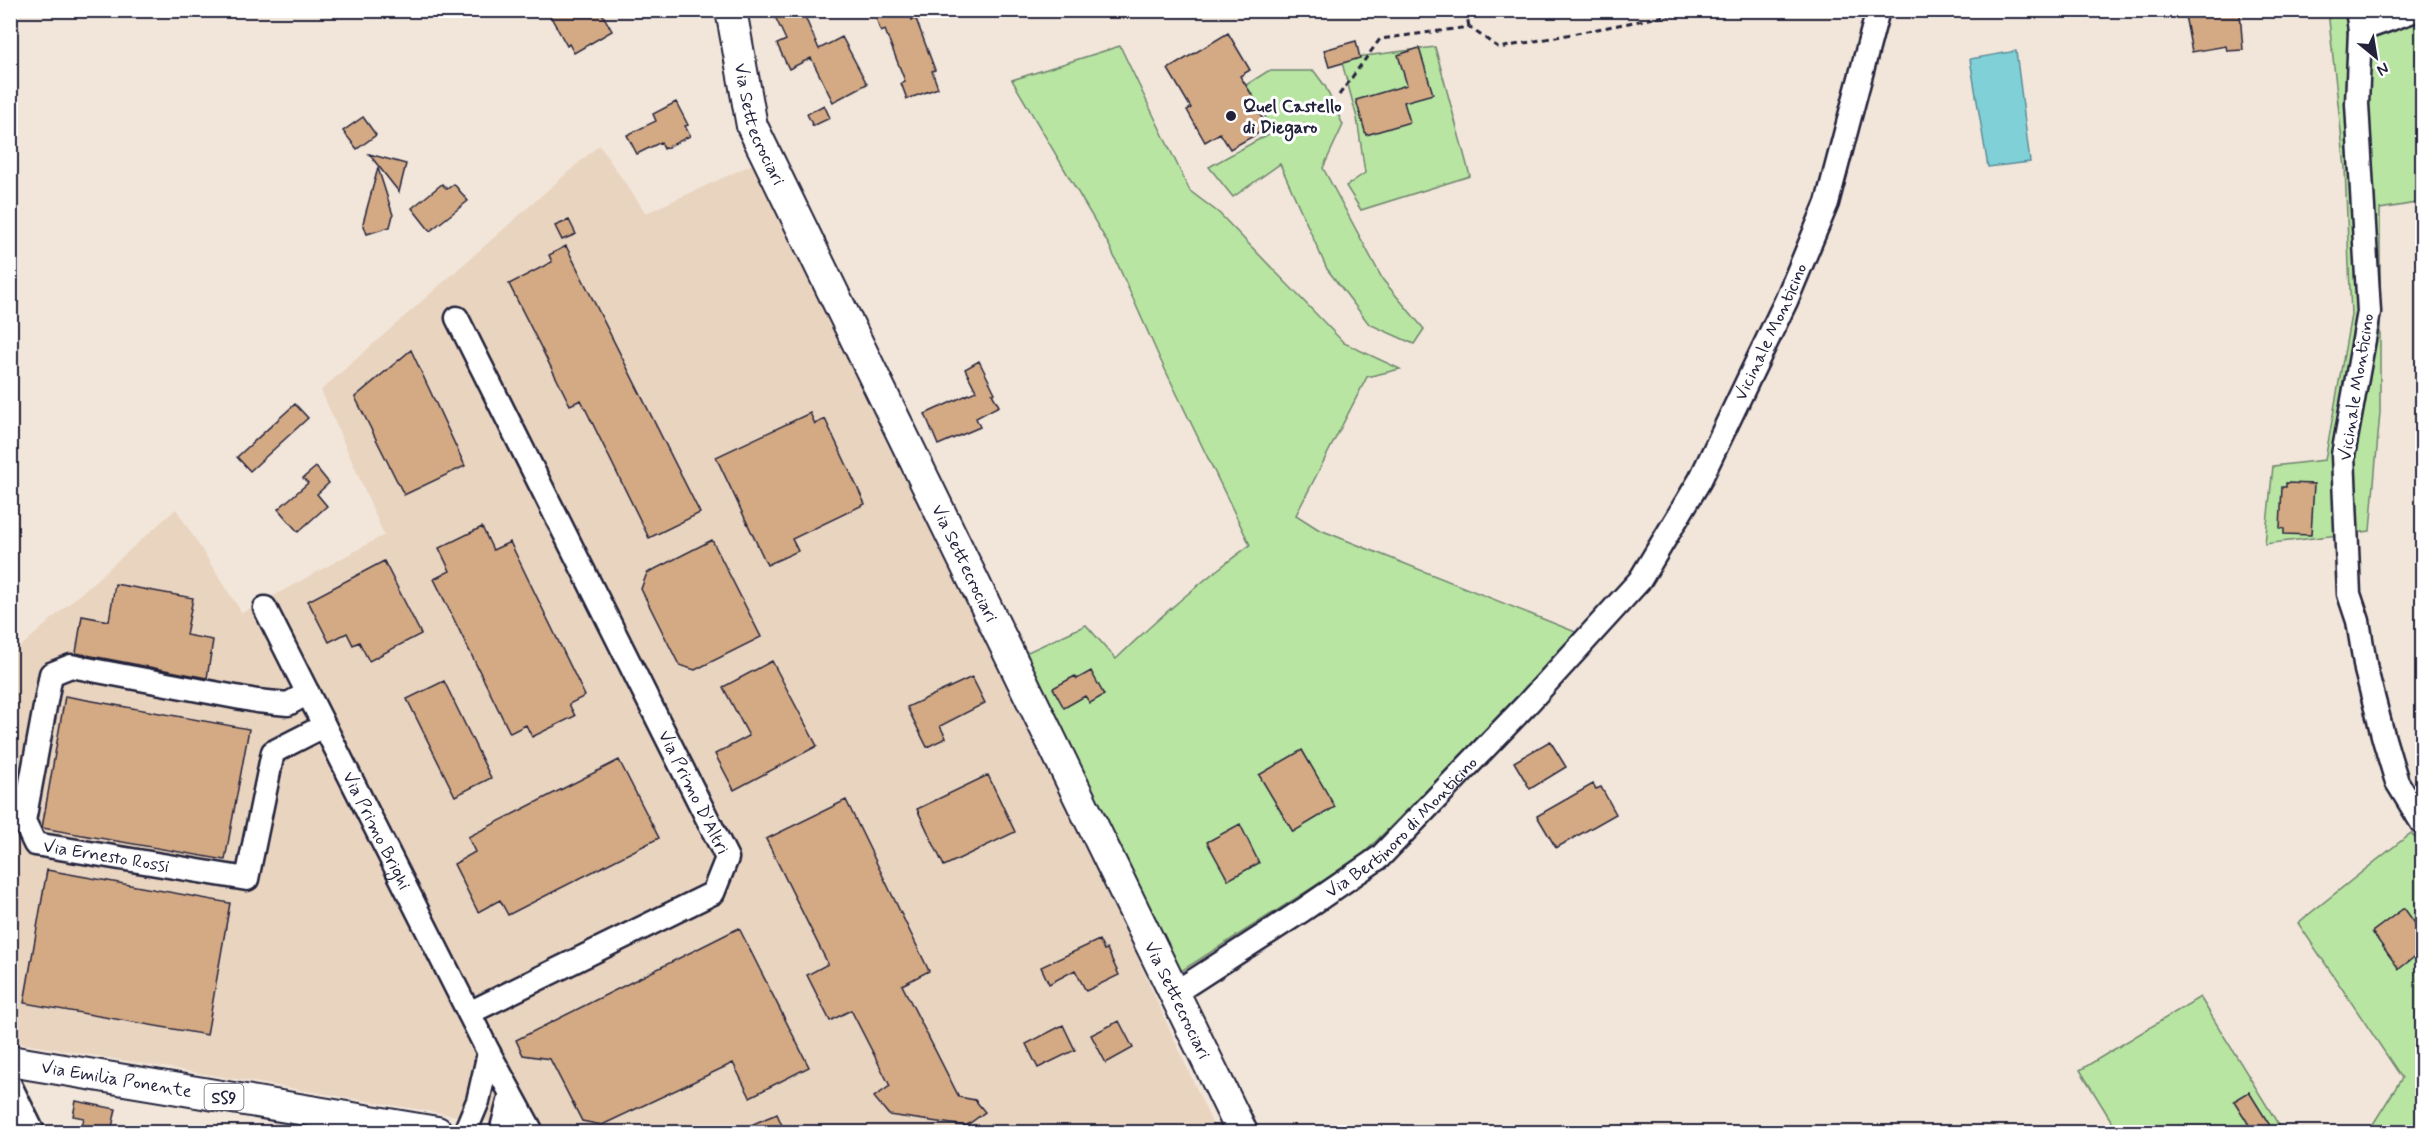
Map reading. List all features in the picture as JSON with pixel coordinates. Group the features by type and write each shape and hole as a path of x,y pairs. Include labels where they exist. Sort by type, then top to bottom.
{"main road":[{"name":"Via Settecrociari","path":"731,10 752,126 1234,1124"},
{"name":"Via Emilia Ponente","path":"10,1061 437,1132"}],"street":[{"name":"Vicinale Monticino","path":"1600,624 1640,580 1700,480 1786,301 1827,203 1878,10"},
{"path":"2358,20 2416,10"},
{"name":"Vicinale Monticino","path":"2358,20 2358,104 2369,312 2343,455 2349,594 2358,621 2366,670 2397,783 2422,823"},
{"name":"Via Primo D'Altri","path":"457,318 727,858 713,893 469,1013"},
{"name":"Via Primo Brighi","path":"265,608 489,1053 532,1132"},
{"name":"Via Bertinoro di Monticino","path":"1173,994 1380,857 1600,624"},
{"name":"Via Ernesto Rossi","path":"308,693 288,704 257,701 71,666 51,674 24,820 35,844 247,879 273,752 324,726"},
{"path":"465,1132 478,1101 489,1053"},
{"path":"10,1085 33,1132"},
{"path":"501,1132 511,1094"},
{"path":"478,1101 493,1132"}],"path":[{"path":"1467,10 1469,27"},
{"path":"1338,95 1380,39 1469,27 1499,48 1696,10"}],"shaded area":[{"path":"599,145 646,213 753,164 1120,919 1216,1132 553,1132 13,1042 10,961 10,656 176,509 242,613 384,535 321,390"}],"green space":[{"path":"2328,11 2422,11 2422,202 2380,209 2380,412 2370,531 2265,544 2273,466 2325,460 2351,315 2345,168"},
{"path":"1120,46 1190,191 1219,213 1344,343 1400,369 1367,377 1296,515 1318,529 1583,635 1359,858 1175,975 1019,656 1086,625 1116,659 1181,599 1250,545 1160,359 1109,245 1012,80"},
{"path":"1435,47 1470,176 1361,210 1346,186 1365,173 1357,118 1341,59"},
{"path":"1268,71 1314,71 1325,86 1343,125 1323,168 1383,280 1424,329 1414,344 1369,324 1327,269 1280,164 1233,197 1209,167 1274,131 1246,85"},
{"path":"2411,833 2422,845 2422,1113 2412,1132 2368,1132 2402,1078 2298,923"},
{"path":"2200,997 2283,1132 2118,1132 2080,1070"}],"water":[{"path":"2016,51 2030,162 1988,167 1970,59"}],"building":[{"path":"547,10 600,10 612,31 574,53 569,44 567,46"},
{"path":"772,10 802,10 819,49 842,37 867,84 833,102 811,58 789,69 777,44 786,40"},
{"path":"887,10 908,10 912,20 916,19 935,70 932,71 938,88 907,99 901,83 905,81 885,30 881,32 875,15"},
{"path":"2201,12 2240,13 2243,50 2227,51 2226,46 2192,52 2185,15"},
{"path":"1228,33 1250,70 1240,76 1259,106 1256,108 1268,128 1230,149 1220,133 1205,142 1187,110 1191,108 1168,69"},
{"path":"1356,41 1360,58 1329,67 1324,50"},
{"path":"1419,48 1433,94 1404,102 1410,122 1366,135 1356,100 1407,85 1398,55"},
{"path":"676,102 688,125 685,126 690,136 664,149 661,142 637,154 627,135 656,121 653,114"},
{"path":"824,105 830,118 813,126 807,114"},
{"path":"363,117 376,135 357,149 343,131"},
{"path":"369,154 406,164 399,192"},
{"path":"378,168 393,215 390,227 367,234 363,223"},
{"path":"442,184 447,189 454,184 468,201 430,231 412,208"},
{"path":"569,220 576,234 562,240 555,226"},
{"path":"566,246 700,513 649,538 581,400 570,405 509,284 552,262 549,255"},
{"path":"411,350 465,466 404,495 355,397"},
{"path":"979,361 999,406 976,418 980,427 938,445 925,414 976,391 965,369"},
{"path":"295,404 308,418 250,471 237,457"},
{"path":"810,413 815,424 825,419 865,504 792,539 798,551 767,565 716,457"},
{"path":"316,467 329,483 317,494 327,506 298,532 278,509 308,483 303,478"},
{"path":"2286,483 2314,484 2311,535 2284,534 2284,529 2280,528 2282,487 2286,487"},
{"path":"482,527 493,550 510,542 585,696 569,704 575,716 532,737 526,725 510,733 434,579 450,571 439,548"},
{"path":"712,540 761,637 695,670 679,665 641,589 647,573"},
{"path":"384,561 421,634 369,661 359,642 353,645 347,633 329,642 308,601"},
{"path":"115,584 193,598 186,635 213,640 207,678 76,653 82,616 109,621"},
{"path":"772,661 817,746 734,790 715,754 749,736 723,687"},
{"path":"1091,671 1104,695 1090,703 1085,696 1064,708 1053,688 1075,676 1077,679"},
{"path":"972,677 985,703 940,726 946,738 927,747 907,707"},
{"path":"444,681 491,778 455,796 407,699"},
{"path":"65,696 249,729 225,860 42,828"},
{"path":"1550,741 1566,767 1530,789 1514,762"},
{"path":"1302,750 1335,807 1293,832 1259,775"},
{"path":"619,760 659,838 508,915 500,900 478,912 454,864 475,852 468,837"},
{"path":"988,775 1015,832 944,866 917,809"},
{"path":"1593,784 1596,789 1601,787 1616,814 1556,848 1537,816"},
{"path":"846,800 929,971 902,985 959,1097 975,1100 985,1112 966,1126 889,1115 874,1097 890,1086 851,1010 830,1021 807,975 828,964 766,839"},
{"path":"1240,824 1259,863 1228,880 1207,842"},
{"path":"47,870 230,903 207,1035 24,1003"},
{"path":"2404,908 2422,933 2422,951 2399,969 2372,932"},
{"path":"739,928 809,1067 750,1097 733,1063 602,1125 582,1121 550,1059 523,1055 516,1040"},
{"path":"1099,940 1104,950 1107,949 1119,975 1086,991 1075,970 1049,984 1041,967"},
{"path":"1119,1021 1133,1048 1106,1063 1091,1035"},
{"path":"1063,1025 1075,1050 1038,1068 1026,1044"},
{"path":"2249,1092 2274,1132 2253,1132 2234,1101"},
{"path":"76,1101 116,1109 111,1132 82,1127 84,1118 73,1116"},
{"path":"777,1114 785,1132 735,1132 767,1118"}],"place":[{"name":"Quel Castello di Diegaro","path":"1231,116"}]}
